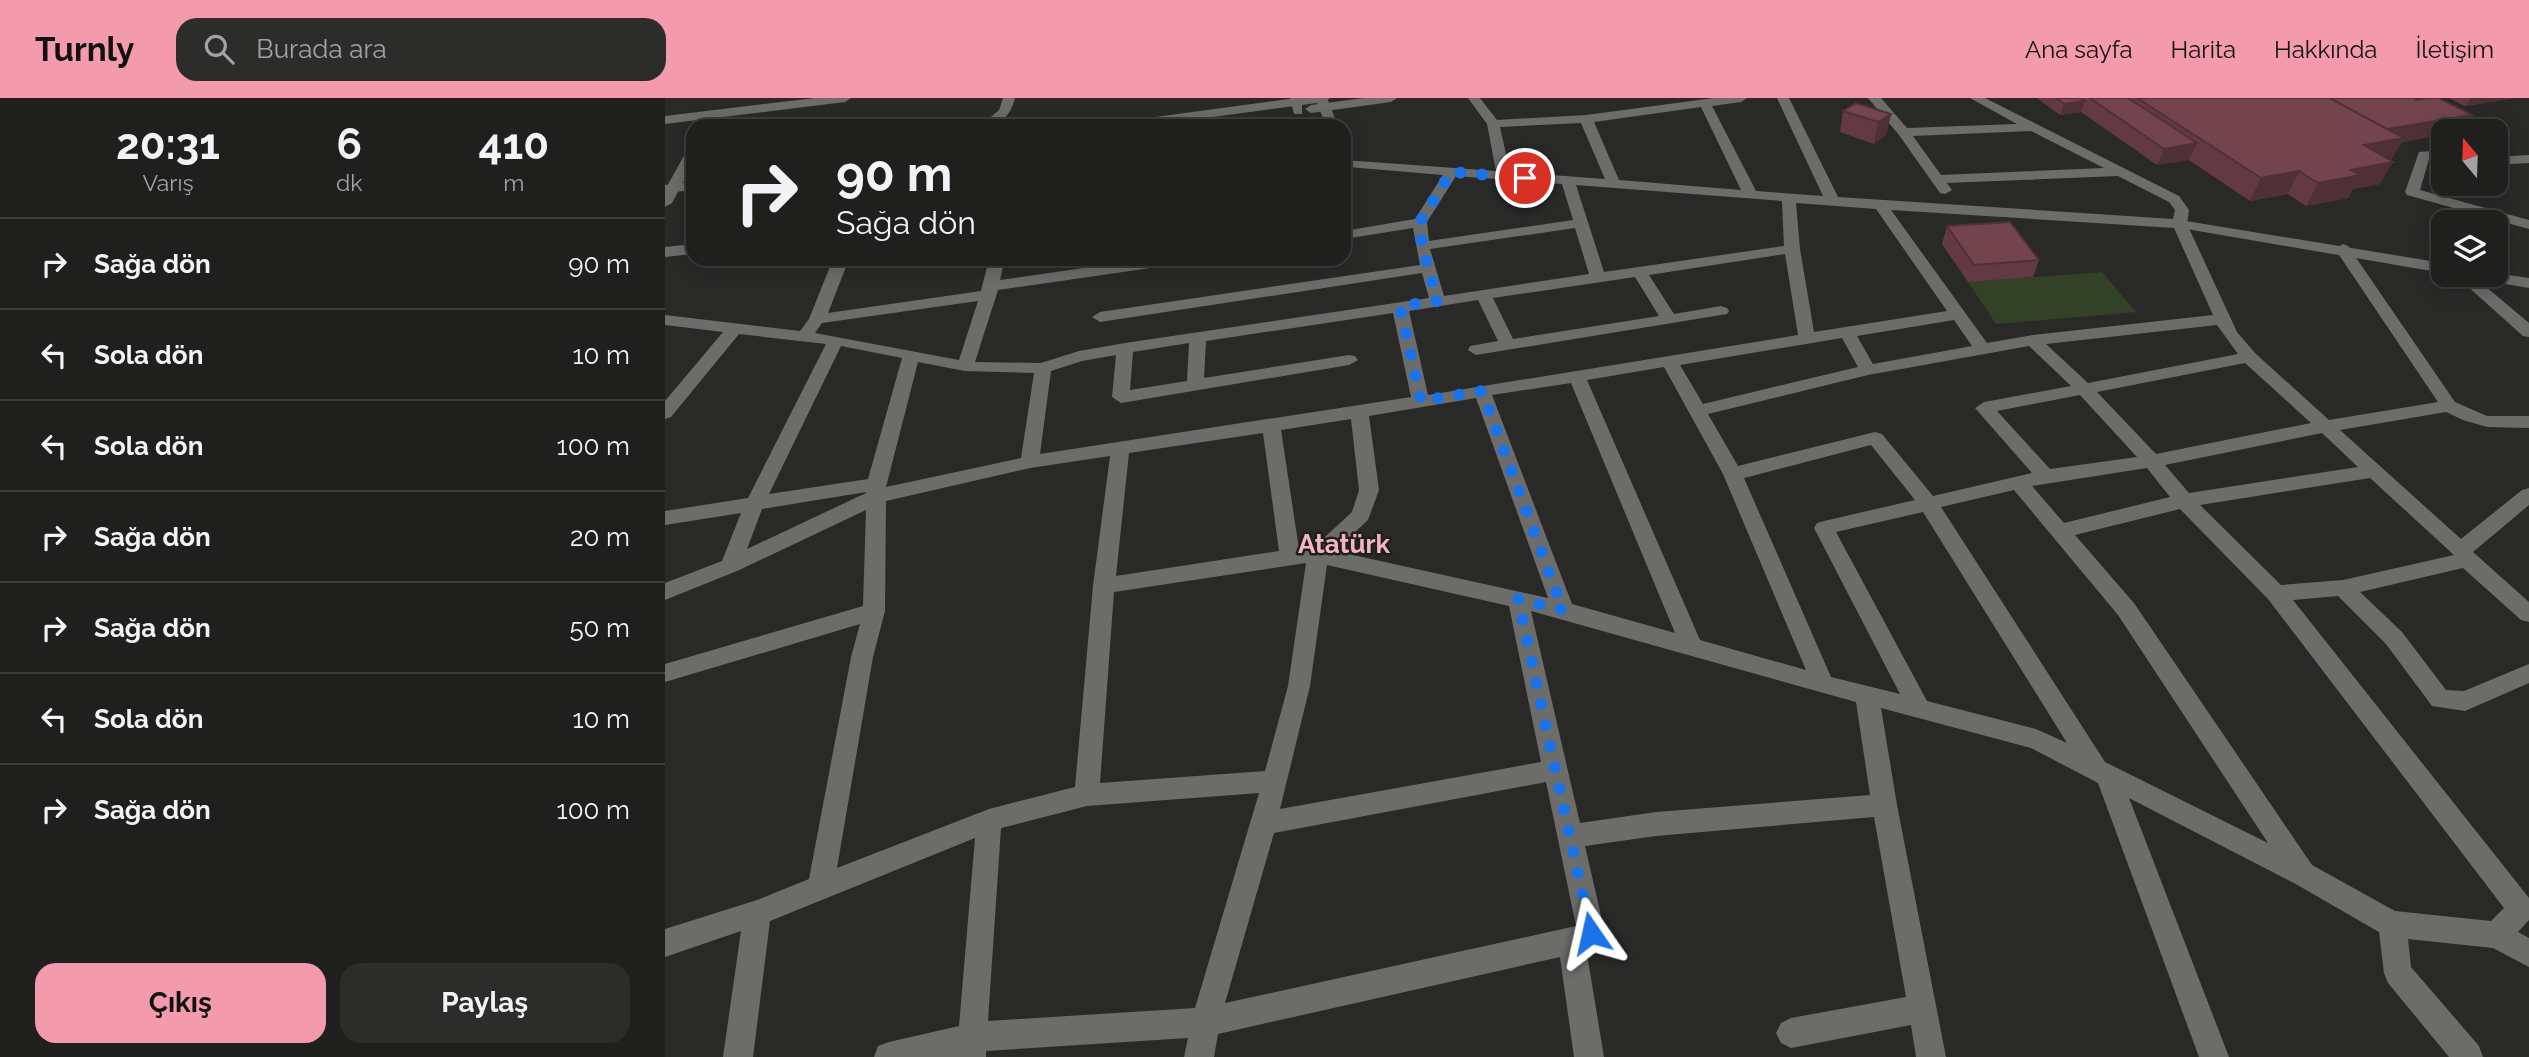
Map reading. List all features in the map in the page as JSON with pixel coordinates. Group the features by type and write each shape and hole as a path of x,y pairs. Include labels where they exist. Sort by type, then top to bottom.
{"street":[{"path":"713,119 728,98"},
{"path":"665,120 845,98"},
{"path":"1006,119 1009,98"},
{"path":"1175,119 1323,101 1391,98"},
{"path":"1474,98 1493,124 1504,177"},
{"path":"1493,124 1586,119 1741,98"},
{"path":"1783,98 1832,200"},
{"path":"1874,98 1904,132 1936,179 1961,209"},
{"path":"1976,98 2174,199 2182,210 2180,224 2229,333 2249,357 2328,426 2529,614"},
{"path":"1323,101 1329,119"},
{"path":"1705,103 1751,195"},
{"path":"1222,119 1297,104"},
{"path":"996,119 1005,112"},
{"path":"1586,119 1613,185"},
{"path":"1904,132 2034,127"},
{"path":"2431,155 2424,155 2411,192 2529,225"},
{"path":"2508,160 2529,159"},
{"path":"665,203 670,183 686,161"},
{"path":"1351,161 1504,177 2180,224 2431,266"},
{"path":"1438,301 1422,246 1420,222 1451,172"},
{"path":"1936,179 2120,172"},
{"path":"1568,181 1598,278"},
{"path":"1789,198 1792,249 1807,338"},
{"path":"1880,205 1982,348"},
{"path":"1351,234 1420,222"},
{"path":"1422,246 1581,223"},
{"path":"665,320 836,340 965,366 1000,369 1044,368 1079,356 1125,348 1792,249"},
{"path":"2343,249 2449,406 2467,418 2492,424 2529,422"},
{"path":"665,252 686,250"},
{"path":"804,337 817,319 838,266"},
{"path":"965,366 995,266"},
{"path":"817,319 1136,266"},
{"path":"1100,317 1428,268"},
{"path":"1639,271 1669,319"},
{"path":"2508,280 2529,283"},
{"path":"2477,287 2529,332"},
{"path":"1483,294 1508,345"},
{"path":"1400,306 1421,401"},
{"path":"1476,350 1721,311"},
{"path":"665,518 755,503 877,490 1030,462 1271,426 1958,314"},
{"path":"1697,411 1868,370 1982,348 2223,319"},
{"path":"665,413 736,327"},
{"path":"1847,333 1868,370"},
{"path":"1195,385 1198,337"},
{"path":"730,566 755,503 836,340"},
{"path":"2033,340 2083,388 2152,461 2184,501 2276,593 2525,907 2497,935"},
{"path":"1125,348 1121,397 1349,360"},
{"path":"821,886 862,657 874,611 877,490 912,354"},
{"path":"2046,477 1984,408 2249,357"},
{"path":"1670,362 1733,474 1822,684"},
{"path":"1030,462 1044,368"},
{"path":"1577,376 1691,646"},
{"path":"1482,391 1563,610"},
{"path":"1919,708 1824,527 2046,477 2152,461 2328,426 2449,406"},
{"path":"1199,1057 1205,1022 1264,822 1299,686 1318,555 1361,515 1369,490 1359,411"},
{"path":"1271,426 1290,556"},
{"path":"1733,474 1875,438 1928,503 2102,773 2214,1057"},
{"path":"1087,795 1104,586 1120,449"},
{"path":"2061,531 2184,501 2376,471"},
{"path":"2019,483 2126,610 2180,686 2303,874"},
{"path":"665,592 730,566 877,490"},
{"path":"2276,593 2343,588 2464,555 2529,495"},
{"path":"1104,586 1290,556 1318,555 1563,610 1822,684 2036,739 2303,874 2392,924 2497,935 2529,953"},
{"path":"2343,588 2393,638 2440,699 2465,701 2529,673"},
{"path":"889,1057 1205,1022 1571,941 1591,933 1572,836 1554,770 1518,599"},
{"path":"665,673 874,611"},
{"path":"1867,695 1884,805 1931,1057"},
{"path":"1264,822 1554,770"},
{"path":"665,943 757,914 989,820 1087,795 1274,781"},
{"path":"1572,836 1656,824 1884,805"},
{"path":"972,1047 989,820"},
{"path":"738,1057 757,914"},
{"path":"2392,924 2399,973 2468,1057"},
{"path":"1571,941 1589,1057"},
{"path":"1791,1033 1921,1009"}],"green space":[{"path":"2102,272 2136,312 1996,324 1968,282"}],"building":[{"path":"2056,98 2080,98 2085,101 2064,104"},
{"path":"2090,98 2128,98 2197,143 2164,149"},
{"path":"2137,98 2330,98 2404,138 2364,145 2393,162 2351,170 2361,175 2318,183 2299,171 2261,178"},
{"path":"2330,98 2439,98 2472,115 2431,119 2431,122 2387,129"},
{"path":"1856,103 1891,114 1878,122 1843,111"},
{"path":"2010,222 2039,260 1974,265 1947,226"}],"district":[{"name":"Atatürk","path":"1344,544"}],"route":[{"path":"1525,178 1451,172 1420,222 1422,246 1438,301 1400,306 1421,401 1482,391 1563,610 1518,599 1554,770 1572,836 1591,933"}]}
